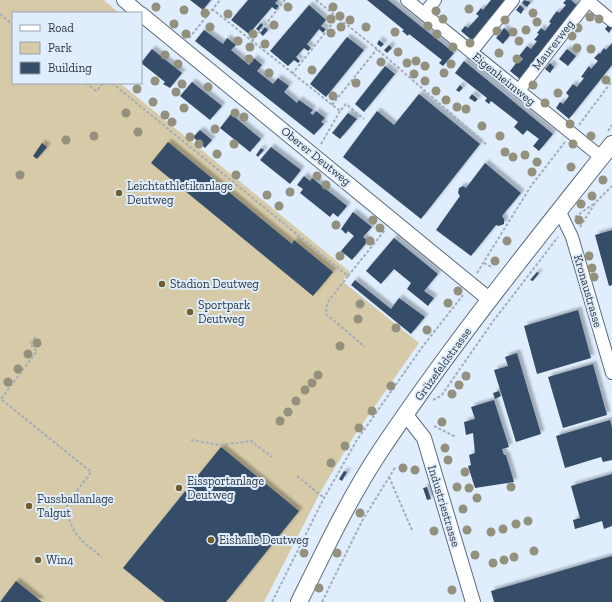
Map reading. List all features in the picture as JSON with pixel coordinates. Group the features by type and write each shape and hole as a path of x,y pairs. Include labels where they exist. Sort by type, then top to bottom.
{"main road":[{"name":"Grüzefeldstrasse","path":"299,602 344,513 378,454 490,300 612,144"}],"street":[{"name":"Oberer Deutweg","path":"124,0 138,12"},
{"name":"Eigenheimweg","path":"407,0 601,157"},
{"path":"424,14 435,0"},
{"path":"471,52 513,0"},
{"path":"587,0 612,21"},
{"name":"Maurerweg","path":"519,90 587,0"},
{"name":"Oberer Deutweg","path":"142,16 490,300"},
{"name":"Kronaustrasse","path":"559,210 572,237 612,373"},
{"name":"Industriestrasse","path":"406,415 424,438 473,602"}],"path":[{"path":"187,40 220,0"},
{"path":"252,41 285,0"},
{"path":"316,0 377,49 487,145"},
{"path":"212,9 340,112"},
{"path":"0,14 12,24"},
{"path":"292,74 337,18"},
{"path":"332,105 377,49"},
{"path":"476,274 531,186 612,81"},
{"path":"87,84 96,91 103,84"},
{"path":"113,84 348,276"},
{"path":"320,147 346,104 364,119"},
{"path":"578,229 595,203 612,186"},
{"path":"365,347 326,314 326,303 388,226"},
{"path":"441,396 482,336 552,245"},
{"path":"484,263 493,268"},
{"path":"272,602 324,498 357,440 423,346 463,295"},
{"path":"35,337 30,344 37,351 1,399 91,472 67,504 68,517 76,535 102,557"},
{"path":"434,426 456,437"},
{"path":"191,440 220,445 251,441 272,457"},
{"path":"322,602 362,521 396,466"},
{"path":"297,476 324,498"},
{"path":"389,477 412,530"}],"green space":[{"name":"Sportpark Deutweg","path":"0,0 104,0 118,12 12,12 12,84 121,84 350,272 342,281 419,343 354,436 321,491 264,602 0,602"}],"building":[{"path":"190,0 211,0 203,10"},
{"path":"248,0 278,0 275,3 279,6 276,10 272,7 249,34 231,20"},
{"path":"367,0 388,0 454,53 443,66 439,63 442,60 409,34 408,36 402,31 404,30"},
{"path":"491,0 508,0 474,42 461,31 465,26 468,28 479,16 476,14 481,8 483,10"},
{"path":"524,0 531,2 527,7 522,3"},
{"path":"566,0 571,0 579,7 521,80 510,71 517,62 519,63 523,59 519,56 527,46 531,49 537,41 534,40 539,34 537,33 541,28 545,31 551,23 549,22 557,11 559,13 566,5 563,3"},
{"path":"309,5 326,20 321,26 326,29 323,33 319,29 307,44 311,48 308,51 304,48 296,57 300,61 298,63 294,60 288,66 270,51"},
{"path":"520,5 524,9 521,14 516,10"},
{"path":"261,23 263,25 259,31 256,29"},
{"path":"608,25 612,28 609,33 605,29"},
{"path":"265,27 268,30 263,36 260,33"},
{"path":"504,28 511,34 503,44 496,38"},
{"path":"204,30 223,44 227,38 236,45 231,50 249,65 254,58 262,65 257,71 273,84 278,78 289,86 284,92 297,103 299,100 313,110 310,113 313,115 316,111 325,118 321,122 324,124 314,135 195,41"},
{"path":"347,37 364,50 326,97 310,84"},
{"path":"379,40 384,44 381,47 377,44"},
{"path":"612,43 612,65 569,119 556,108 560,102 563,104 569,96 566,93 573,84 577,87 584,78 581,77 589,66 591,69 598,61 594,58 599,53 600,54 604,48 606,50"},
{"path":"389,45 392,48 387,53 384,50"},
{"path":"152,49 182,73 170,88 163,84 165,82 142,64"},
{"path":"567,49 576,56 568,66 559,59"},
{"path":"464,61 553,134 539,151 533,146 539,139 527,130 523,135 514,127 518,122 491,101 489,104 485,101 487,98 455,73"},
{"path":"550,63 554,67 550,73 545,69"},
{"path":"385,66 395,74 364,112 355,104"},
{"path":"192,82 222,106 210,120 180,96"},
{"path":"460,85 463,88 459,92 456,90"},
{"path":"419,94 480,144 421,219 343,157 377,111 394,125"},
{"path":"472,94 478,99 475,102 469,98"},
{"path":"348,113 357,119 340,139 332,133"},
{"path":"231,114 261,139 250,152 220,128"},
{"path":"200,130 212,140 205,148 193,137"},
{"path":"168,142 292,244 294,240 333,272 313,296 151,163"},
{"path":"42,143 47,147 37,159 33,156"},
{"path":"271,147 301,170 290,184 260,160"},
{"path":"261,148 264,150 258,157 256,155"},
{"path":"485,163 521,193 502,216 504,219 504,224 499,226 496,225 471,256 436,230 460,196 458,193 459,188 463,186 466,188"},
{"path":"304,176 310,181 312,178 347,206 338,217 333,213 330,217 300,193 303,189 297,185"},
{"path":"353,212 372,227 363,237 368,241 352,260 341,251 354,236 348,231 346,234 341,229"},
{"path":"612,230 612,285 609,286 595,235"},
{"path":"394,238 438,274 424,291 434,298 428,306 407,289 411,283 394,269 381,284 366,271"},
{"path":"537,272 539,273 533,281 530,280"},
{"path":"355,280 391,309 399,298 425,317 411,334 351,285"},
{"path":"578,310 591,358 537,374 524,326"},
{"path":"517,353 541,434 516,442 494,370 508,366 505,357"},
{"path":"593,364 607,415 563,428 548,377"},
{"path":"499,391 501,396 495,399 493,393"},
{"path":"494,400 509,447 502,449 504,455 506,455 514,482 475,488 468,466 471,465 469,455 475,453 473,433 466,435 464,422 475,419 471,407"},
{"path":"610,420 612,427 612,460 603,462 601,457 565,468 556,436"},
{"name":"Eishalle Deutweg","path":"221,447 299,511 226,602 165,602 123,568"},
{"path":"344,471 347,472 342,481 339,479"},
{"path":"612,474 612,526 604,529 602,521 575,529 573,520 580,518 571,486"},
{"path":"427,487 431,499 427,500 423,488"},
{"path":"612,556 612,602 494,602 491,591"},
{"path":"16,581 42,602 0,602"}],"place":[{"name":"Leichtathletikanlage Deutweg","path":"119,193"},
{"name":"Stadion Deutweg","path":"162,284"},
{"name":"Sportpark Deutweg","path":"190,312"},
{"name":"Eissportanlage Deutweg","path":"179,488"},
{"name":"Fussballanlage Talgut","path":"29,506"},
{"name":"Eishalle Deutweg","path":"211,540"},
{"name":"Win4","path":"38,560"}]}
